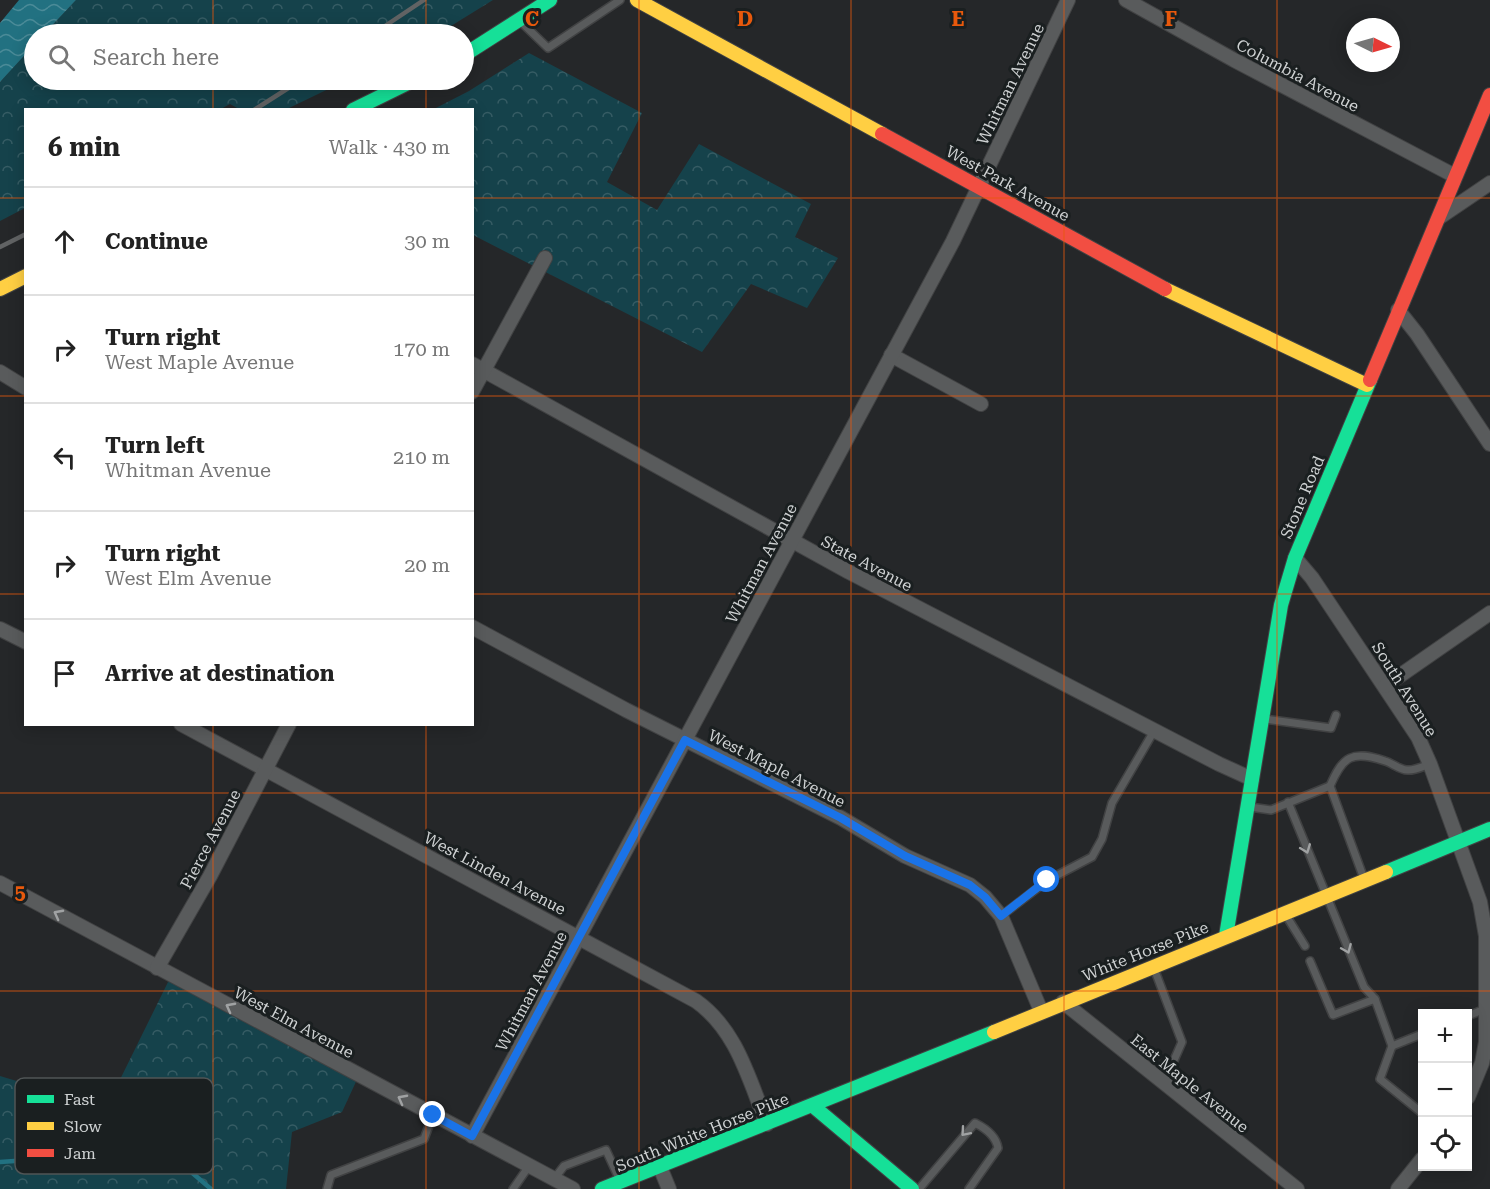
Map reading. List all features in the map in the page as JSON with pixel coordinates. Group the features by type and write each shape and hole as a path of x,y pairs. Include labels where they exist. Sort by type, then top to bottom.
{"main road":[{"path":"474,49 550,0"},
{"name":"West Park Avenue","path":"637,0 1151,282 1367,385"},
{"path":"357,108 394,90"},
{"name":"Stone Road","path":"1226,936 1281,604 1294,558 1490,95"},
{"path":"0,289 24,277"},
{"name":"White Horse Pike","path":"813,1106 1490,829"},
{"path":"813,1106 911,1189"},
{"name":"South White Horse Pike","path":"602,1189 813,1106"}],"street":[{"name":"Whitman Avenue","path":"472,1136 891,355 979,186 1068,0"},
{"name":"Columbia Avenue","path":"1126,0 1455,177"},
{"path":"1440,217 1490,183"},
{"path":"474,384 478,368 544,258"},
{"path":"1398,310 1418,334 1490,444"},
{"path":"891,355 981,404"},
{"name":"State Avenue","path":"478,368 791,540 1154,731 1252,779"},
{"path":"0,372 24,387"},
{"name":"South Avenue","path":"1294,558 1312,578 1418,737 1480,902 1488,942 1486,1063 1472,1088"},
{"path":"1385,686 1490,613"},
{"name":"West Maple Avenue","path":"474,628 685,740 841,818 905,856 970,885 985,897 1001,916 1041,1011"},
{"path":"0,629 24,641"},
{"name":"West Linden Avenue","path":"185,726 579,936 708,1010 728,1033 739,1053 767,1124"},
{"name":"Pierce Avenue","path":"157,968 210,876 288,726"},
{"name":"West Elm Avenue","path":"0,883 573,1189"},
{"name":"East Maple Avenue","path":"1063,1002 1297,1189"},
{"path":"1398,1189 1418,1163"},
{"path":"660,1167 669,1189"}],"lane":[{"path":"519,21 548,48 620,0"},
{"path":"1262,719 1331,728 1336,715"},
{"path":"1001,916 1047,880 1092,857 1102,839 1112,803 1154,731"},
{"path":"1248,807 1271,810 1330,786 1340,765 1348,757 1376,759 1408,771 1430,764"},
{"path":"1330,786 1364,880"},
{"path":"1288,802 1324,896 1364,987 1375,999 1392,1046 1380,1079 1418,1110"},
{"path":"1284,912 1305,946"},
{"path":"1310,961 1333,1015 1375,999"},
{"path":"1153,966 1182,1042 1164,1083"},
{"path":"1472,1014 1487,1008"},
{"path":"1392,1046 1418,1036"},
{"path":"327,1189 331,1175 424,1139 433,1115"},
{"path":"919,1189 975,1123 985,1128 997,1142 998,1148 969,1189"},
{"path":"554,1179 564,1166 606,1150 621,1182"},
{"path":"513,1189 529,1166"}],"green space":[{"path":"76,0 493,0 454,24 53,24"},
{"path":"529,53 642,113 607,182 657,210 699,144 811,204 795,237 838,258 807,308 751,284 702,352 474,236 474,108 436,108 474,90"},
{"path":"24,56 24,90 326,90 289,108 237,108 230,104 223,108 24,108 24,209 0,221 0,82"},
{"path":"171,976 360,1073 342,1112 292,1132 286,1189 0,1189 0,1076 15,1081 15,1174 213,1174 213,1078 121,1078"}],"water":[{"path":"19,0 76,0 53,24 24,24 24,56 0,82 0,23"}],"waterway":[{"path":"0,1162 15,1161"},
{"path":"194,1174 211,1189"}],"railway":[{"path":"388,24 424,0"},
{"path":"257,108 285,90"},
{"path":"0,247 24,235"}],"traffic: fast":[{"path":"474,49 550,0"},
{"path":"357,108 394,90"},
{"path":"1226,936 1281,605 1295,558 1370,380"},
{"path":"1386,872 1490,829"},
{"path":"602,1189 994,1032"},
{"path":"813,1106 912,1189"}],"traffic: slow":[{"path":"637,0 882,134"},
{"path":"0,289 24,277"},
{"path":"1165,289 1367,385"},
{"path":"994,1032 1386,872"}],"traffic: jam":[{"path":"1370,380 1490,95"},
{"path":"882,134 1165,289"}],"route":[{"path":"433,1115 472,1136 685,740 841,818 905,856 970,885 985,897 1001,916 1047,880"}]}
